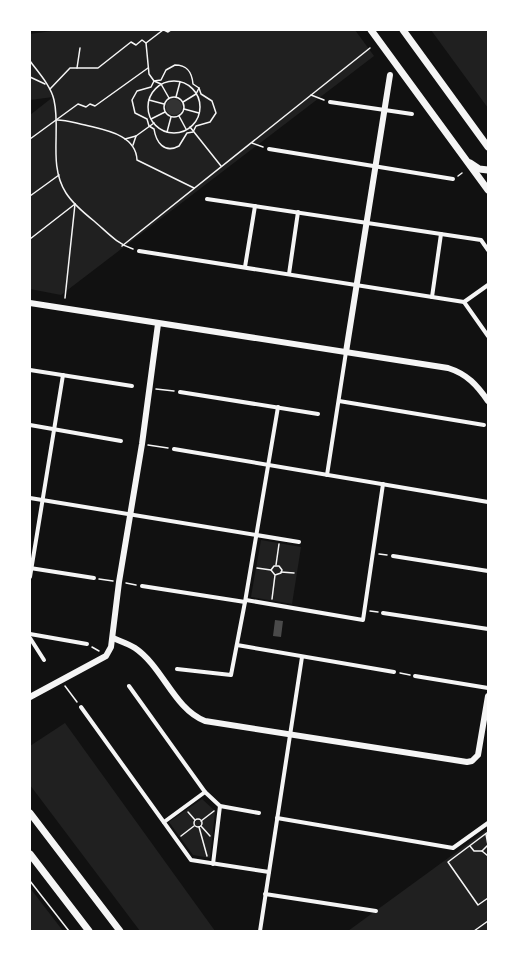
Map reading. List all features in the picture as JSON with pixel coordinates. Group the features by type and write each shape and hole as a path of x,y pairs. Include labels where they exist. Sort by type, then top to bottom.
{"main road":[{"path":"371,30 488,190"},
{"path":"403,30 488,147"},
{"path":"465,160 478,168 488,170"},
{"path":"30,813 120,931"},
{"path":"30,854 89,931"}],"street":[{"path":"327,475 390,75"},
{"path":"330,102 412,114"},
{"path":"269,149 453,179"},
{"path":"207,199 481,240 488,250"},
{"path":"245,267 255,206"},
{"path":"289,274 298,212"},
{"path":"432,297 441,234"},
{"path":"139,251 464,302 488,285"},
{"path":"464,302 488,336"},
{"path":"30,303 459,371 476,385 488,401"},
{"path":"30,697 106,656 113,638 119,582 142,444 158,324"},
{"path":"30,370 132,386"},
{"path":"30,577 63,375"},
{"path":"180,392 318,414"},
{"path":"339,400 484,425"},
{"path":"177,669 231,675 246,601 278,407"},
{"path":"30,425 121,441"},
{"path":"174,448 488,502"},
{"path":"142,586 272,604 363,620 383,484"},
{"path":"30,498 299,542"},
{"path":"393,556 488,571"},
{"path":"31,568 94,578"},
{"path":"383,613 488,630"},
{"path":"30,634 87,644"},
{"path":"30,638 44,660"},
{"path":"113,638 135,648 153,665 195,717 205,721 472,761 476,759 479,751 488,696"},
{"path":"237,645 394,672"},
{"path":"260,931 302,657"},
{"path":"414,676 488,688"},
{"path":"129,686 205,792 220,806 259,813"},
{"path":"81,707 191,860 269,872"},
{"path":"164,822 205,792"},
{"path":"211,863 216,842 220,806"},
{"path":"277,818 453,848 488,823"},
{"path":"265,894 376,912"}],"path":[{"path":"146,43 163,30 168,32 171,30"},
{"path":"50,90 70,68 98,68 131,42 136,45 142,40 146,43"},
{"path":"146,43 149,74 154,81 161,84 169,98"},
{"path":"77,68 80,48"},
{"path":"122,246 370,48"},
{"path":"30,61 47,85 54,100 57,120 56,155 59,175 66,193 75,204 122,246 139,251"},
{"path":"154,81 161,80 169,68 179,65 190,71 193,84 199,88 200,94 212,101 216,113 210,122 196,126 193,132"},
{"path":"30,139 78,104 86,107 90,104 95,106 148,68"},
{"path":"30,78 47,85"},
{"path":"154,81 151,87 137,91 132,100 135,113 147,119 149,126 154,129 156,139 160,145 169,148 179,146 186,133 193,132"},
{"path":"170,81 180,82 191,88 196,94 199,103 199,113 190,127 177,132 167,132 154,123 151,119 148,110 149,100 152,93 161,84 170,81"},
{"path":"176,97 180,82"},
{"path":"183,102 196,94 199,88"},
{"path":"311,95 330,102"},
{"path":"176,97 183,102 184,110 179,116 171,117 165,112 164,104 169,98 176,97"},
{"path":"149,100 164,104"},
{"path":"184,110 199,113"},
{"path":"151,119 165,112"},
{"path":"179,116 186,129"},
{"path":"167,132 171,117"},
{"path":"57,120 65,120 108,130 125,138 132,146 137,160 194,188"},
{"path":"125,138 136,136 154,123"},
{"path":"190,127 221,167"},
{"path":"132,146 136,136"},
{"path":"251,143 269,149"},
{"path":"30,196 59,175"},
{"path":"30,239 75,204"},
{"path":"65,298 75,204"},
{"path":"150,388 180,392"},
{"path":"142,444 174,448"},
{"path":"271,570 276,565 279,538"},
{"path":"373,552 393,556"},
{"path":"276,565 280,567 282,572"},
{"path":"251,567 271,570 275,575 272,604"},
{"path":"275,575 282,572 294,573"},
{"path":"94,578 142,586"},
{"path":"364,610 383,613"},
{"path":"87,644 106,656"},
{"path":"394,672 414,676"},
{"path":"61,681 81,707"},
{"path":"211,863 200,826 201,821 220,806"},
{"path":"184,807 195,820 195,825"},
{"path":"195,820 201,821"},
{"path":"176,839 195,825 200,826 216,842"},
{"path":"488,832 448,862 478,905 488,898"},
{"path":"482,851 488,845 486,834"},
{"path":"470,846 474,851 482,851 488,856"},
{"path":"30,881 69,931"},
{"path":"474,931 488,921"}],"shaded area":[{"path":"59,30 355,30 374,56 61,295 30,289 30,115 53,97 30,100 30,34"},
{"path":"431,30 488,30 488,108"},
{"path":"171,99 177,99 182,104 180,113 177,115 171,115 166,110 166,104"},
{"path":"261,540 301,547 292,604 251,597"},
{"path":"65,723 215,931 140,931 30,785 30,746"},
{"path":"202,799 215,811 210,858 193,855 169,822"},
{"path":"488,829 488,931 348,931"},
{"path":"30,888 63,931 30,931"}],"building":[{"path":"275,620 283,621 281,637 273,636"}]}
